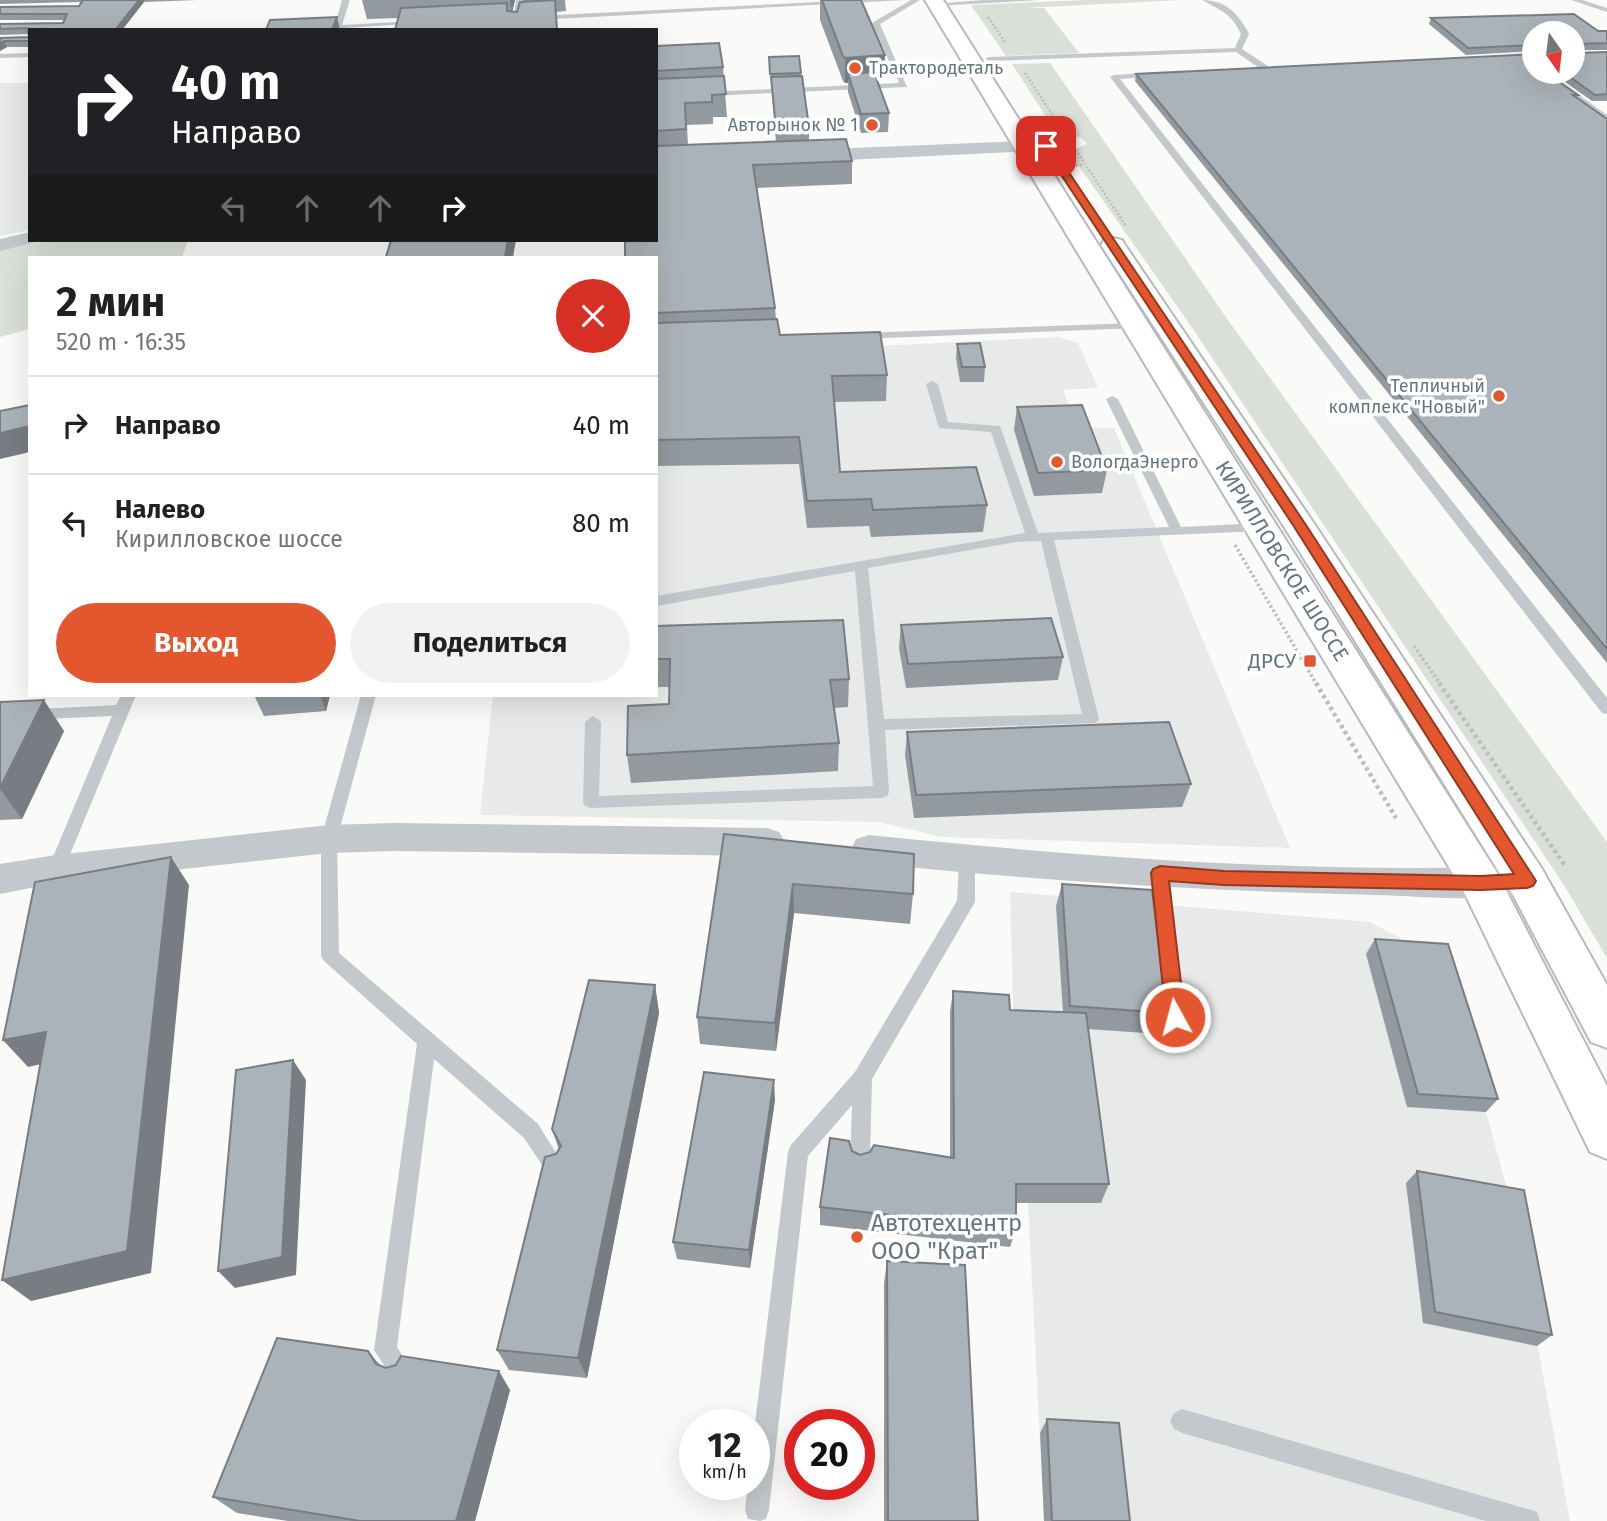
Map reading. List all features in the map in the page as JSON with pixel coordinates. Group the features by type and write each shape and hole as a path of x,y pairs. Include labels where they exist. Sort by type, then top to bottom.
{"main road":[{"name":"КИРИЛЛОВСКОЕ ШОССЕ","path":"939,1 989,59 1134,326 1262,527 1481,883 1607,1136"},
{"name":"КИРИЛЛОВСКОЕ ШОССЕ","path":"939,1 1035,147 1299,525 1527,881 1607,1028"}],"street":[{"path":"781,157 1035,147"},
{"path":"0,245 28,238"},
{"path":"0,879 56,869 329,839 681,839 796,843"},
{"path":"835,846 967,860 1224,878 1481,883 1527,881"}],"lane":[{"path":"338,27 346,0"},
{"path":"516,28 520,0"},
{"path":"818,0 841,0"},
{"path":"504,19 901,0"},
{"path":"698,95 904,85 876,23 939,1 1036,0"},
{"path":"1206,0 1223,5 1237,16 1245,34 1238,50"},
{"path":"1575,0 1607,10"},
{"path":"311,28 421,23"},
{"path":"989,59 1238,50 1265,68"},
{"path":"0,55 28,55"},
{"path":"1251,69 1278,67"},
{"path":"1169,74 1114,77 1607,709"},
{"path":"1559,84 1607,119"},
{"path":"847,337 1134,326"},
{"path":"877,725 1091,719 1040,537 996,429 943,425 932,384"},
{"path":"1112,399 1177,531"},
{"path":"658,601 1040,537 1262,527"},
{"path":"593,722 591,802 881,792 861,565"},
{"path":"367,697 329,839 330,956 531,1131 557,1170"},
{"path":"0,716 125,702 56,869"},
{"path":"757,1510 798,1152 862,1078 966,902 967,860"},
{"path":"1160,873 1175,1017"},
{"path":"403,1374 385,1350 427,1041"},
{"path":"860,1162 862,1078"},
{"path":"1182,1421 1528,1521"}],"shaded area":[{"path":"1087,0 1181,0 1024,8 1044,8 1079,53 1006,56 971,5"},
{"path":"1050,63 1230,323 1607,842 1607,958 1564,885 1193,329 1069,152 1087,144 1081,137 1058,135 1012,64"},
{"path":"0,83 28,83 28,230 0,236"},
{"path":"41,242 187,242 182,256 28,256 28,330 0,337 0,250"},
{"name":"ВологдаЭнерго","path":"1059,337 1078,343 1098,388 1063,390 1077,427 1114,428 1290,848 941,837 879,822 480,815 493,697 658,697 658,357"},
{"path":"1010,892 1370,922 1438,958 1511,1203 1570,1521 1044,1521 1028,1203 1014,1032"}],"building":[{"path":"83,0 139,0 117,28 28,28 28,32 27,28 0,29 0,24 63,23 67,14 0,14 0,7 79,6"},
{"path":"555,0 557,28 396,28 401,8 507,3 507,11 517,12 520,2"},
{"path":"822,0 861,0 885,55 845,58"},
{"path":"1574,14 1584,21 1522,21 1522,46 1468,48 1431,18"},
{"path":"337,17 333,28 267,28 270,20"},
{"path":"1586,22 1598,31 1607,31 1607,43 1586,44"},
{"path":"28,37 28,41 4,41 0,44 0,38"},
{"path":"719,43 723,67 658,71 658,46"},
{"path":"1607,52 1607,94 1595,95 1580,84 1586,84 1586,53"},
{"name":"Тепличный комплекс \"Новый\"","path":"1522,55 1522,84 1562,84 1607,119 1607,649 1136,74"},
{"path":"799,56 801,73 770,74 769,57"},
{"path":"874,72 889,113 861,114 848,74"},
{"path":"724,76 726,94 712,95 712,102 685,103 686,129 658,131 658,79"},
{"path":"802,76 809,127 776,129 771,77"},
{"path":"846,139 852,161 753,165 775,308 658,313 658,256 625,256 625,242 658,242 658,146"},
{"path":"390,242 508,242 505,256 386,256"},
{"path":"777,319 780,335 880,332 887,375 832,376 840,472 976,467 987,505 873,510 871,499 807,501 799,437 658,440 658,323"},
{"path":"980,343 985,367 962,367 957,344"},
{"path":"28,405 28,426 0,433 0,411"},
{"path":"1082,405 1107,470 1038,473 1017,407"},
{"path":"1051,618 1063,657 908,664 901,625"},
{"path":"843,620 849,679 830,680 839,743 627,755 628,706 669,704 670,659 658,659 658,626"},
{"path":"44,700 0,788 0,702"},
{"path":"1169,722 1191,784 916,795 907,732"},
{"path":"724,834 914,854 913,894 793,884 775,1023 697,1017"},
{"path":"171,857 127,1251 2,1280 46,1032 3,1040 35,882"},
{"path":"1062,884 1152,890 1167,1013 1070,1006"},
{"path":"1375,939 1448,944 1498,1099 1418,1094"},
{"path":"589,980 655,985 578,1358 497,1350 545,1157 556,1154 561,1146 552,1129"},
{"path":"953,991 1009,995 1010,1010 1086,1013 1109,1184 1016,1184 1016,1229 820,1207 830,1138 849,1141 852,1151 860,1155 870,1152 874,1145 954,1158"},
{"path":"293,1060 282,1257 218,1271 236,1070"},
{"path":"704,1072 774,1080 749,1250 673,1242"},
{"path":"1417,1171 1524,1190 1552,1335 1435,1312"},
{"path":"887,1261 965,1265 978,1521 888,1521"},
{"path":"277,1338 368,1351 376,1364 386,1368 396,1365 401,1356 499,1371 456,1521 360,1521 213,1497"},
{"path":"1047,1419 1119,1423 1130,1521 1052,1521"}],"place":[{"name":"Трактородеталь","path":"855,68"},
{"name":"Авторынок № 1","path":"872,125"},
{"name":"Тепличный комплекс \"Новый\"","path":"1499,396"},
{"name":"ВологдаЭнерго","path":"1057,462"},
{"name":"ДРСУ","path":"1310,661"},
{"name":"Автотехцентр ООО \"Крат\"","path":"857,1237"}],"route":[{"path":"1046,146 1299,525 1527,881 1481,883 1224,878 1160,873 1175,1017"}]}
